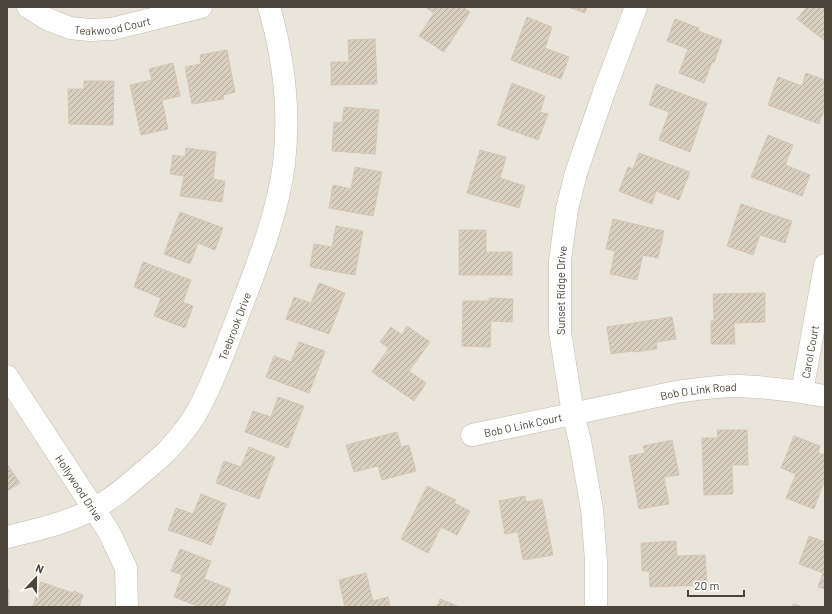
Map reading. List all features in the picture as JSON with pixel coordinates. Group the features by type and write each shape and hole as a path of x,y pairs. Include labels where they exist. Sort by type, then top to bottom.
{"street":[{"name":"Teakwood Court","path":"28,7 47,19 70,28 90,30 112,29 201,7"},
{"name":"Teebrook Drive","path":"7,536 37,530 94,509 119,493 166,452 196,412 219,365 266,240 284,165 286,139 282,57 269,7"},
{"name":"Sunset Ridge Drive","path":"596,607 596,561 592,509 580,441 573,414 560,332 560,261 564,227 576,173 604,92 636,7"},
{"name":"Carol Court","path":"802,392 825,265"},
{"name":"Hollywood Drive","path":"7,376 109,532 126,568 128,607"},
{"name":"Bob O Link Road","path":"573,414 704,387 738,386 802,392 825,396"},
{"name":"Bob O Link Court","path":"472,435 573,414"}],"shaded area":[{"path":"7,7 825,7 825,607 7,607"}],"building":[{"path":"425,7 463,7 470,12 444,52 419,36 434,13"},
{"path":"568,7 587,7 585,13"},
{"path":"807,7 825,7 825,41 797,19"},
{"path":"527,17 552,27 545,48 569,57 561,79 511,60"},
{"path":"675,19 699,28 698,31 722,40 714,63 712,62 704,83 679,73 688,49 667,41"},
{"path":"375,39 377,84 331,85 331,62 349,62 348,40"},
{"path":"227,50 235,92 223,95 224,99 192,104 185,67 201,64 200,55"},
{"path":"173,63 180,96 162,100 168,129 141,135 130,85 152,80 149,69"},
{"path":"806,73 825,80 825,108 819,124 768,105 778,77 802,86"},
{"path":"84,81 114,81 113,125 69,124 68,89 84,89"},
{"path":"512,83 545,96 540,112 548,114 538,140 497,125"},
{"path":"656,84 707,103 690,152 659,140 669,112 649,105"},
{"path":"344,107 379,110 375,154 332,151 334,122 342,123"},
{"path":"768,135 793,145 785,165 810,175 802,196 751,177"},
{"path":"186,148 216,152 213,179 225,181 222,202 180,196 184,176 170,174 173,155 185,157"},
{"path":"480,150 506,157 500,178 525,186 519,208 467,193"},
{"path":"639,153 690,172 679,200 656,191 652,204 619,191 628,167 633,169"},
{"path":"355,167 382,172 373,216 329,208 333,185 351,189"},
{"path":"741,204 792,221 785,243 760,235 753,255 727,246"},
{"path":"180,212 223,228 215,250 198,243 190,264 164,254"},
{"path":"613,219 664,231 658,258 643,255 637,280 610,274 615,251 606,249"},
{"path":"336,226 363,231 355,275 310,267 314,244 332,247"},
{"path":"459,230 486,230 486,252 512,252 512,275 459,275"},
{"path":"143,262 191,280 183,302 193,306 185,328 154,316 161,298 134,287"},
{"path":"319,283 345,293 329,334 286,319 294,297 311,303"},
{"path":"765,293 765,322 734,323 735,344 711,344 711,321 714,321 713,294"},
{"path":"489,298 513,299 512,322 491,321 490,347 462,346 463,301 489,301"},
{"path":"672,317 676,339 656,342 657,349 611,354 607,327"},
{"path":"407,326 430,342 409,371 426,383 414,401 372,372 389,348 380,342 391,327 402,335"},
{"path":"299,342 325,351 309,393 266,377 274,356 291,362"},
{"path":"278,397 304,406 288,448 245,432 253,411 271,417"},
{"path":"717,430 747,430 748,465 732,465 733,494 704,495 702,438 718,438"},
{"path":"397,432 401,447 409,445 416,471 382,480 378,466 354,472 346,445"},
{"path":"794,436 820,446 818,453 825,455 825,479 814,509 786,498 796,474 781,468"},
{"path":"672,440 679,475 664,477 669,504 639,509 629,456 645,453 643,446"},
{"path":"249,447 275,457 259,499 216,483 224,461 241,467"},
{"path":"7,464 20,483 7,491"},
{"path":"427,486 456,500 454,503 470,511 457,535 441,527 428,553 401,539"},
{"path":"201,494 226,504 211,545 168,530 176,508 193,514"},
{"path":"525,496 526,502 542,499 553,555 523,560 518,532 505,534 499,501"},
{"path":"809,536 825,542 825,589 818,587 823,573 799,564"},
{"path":"676,541 677,556 705,555 707,585 650,587 649,571 642,571 641,543"},
{"path":"180,549 211,561 204,579 231,589 224,607 200,607 174,597 182,575 171,571"},
{"path":"366,573 373,601 388,597 390,607 345,607 339,580"},
{"path":"41,582 83,595 79,607 33,606"},
{"path":"7,588 9,589 9,607 7,607"},
{"path":"440,599 460,607 437,607"},
{"path":"794,604 803,607 792,607"}]}
